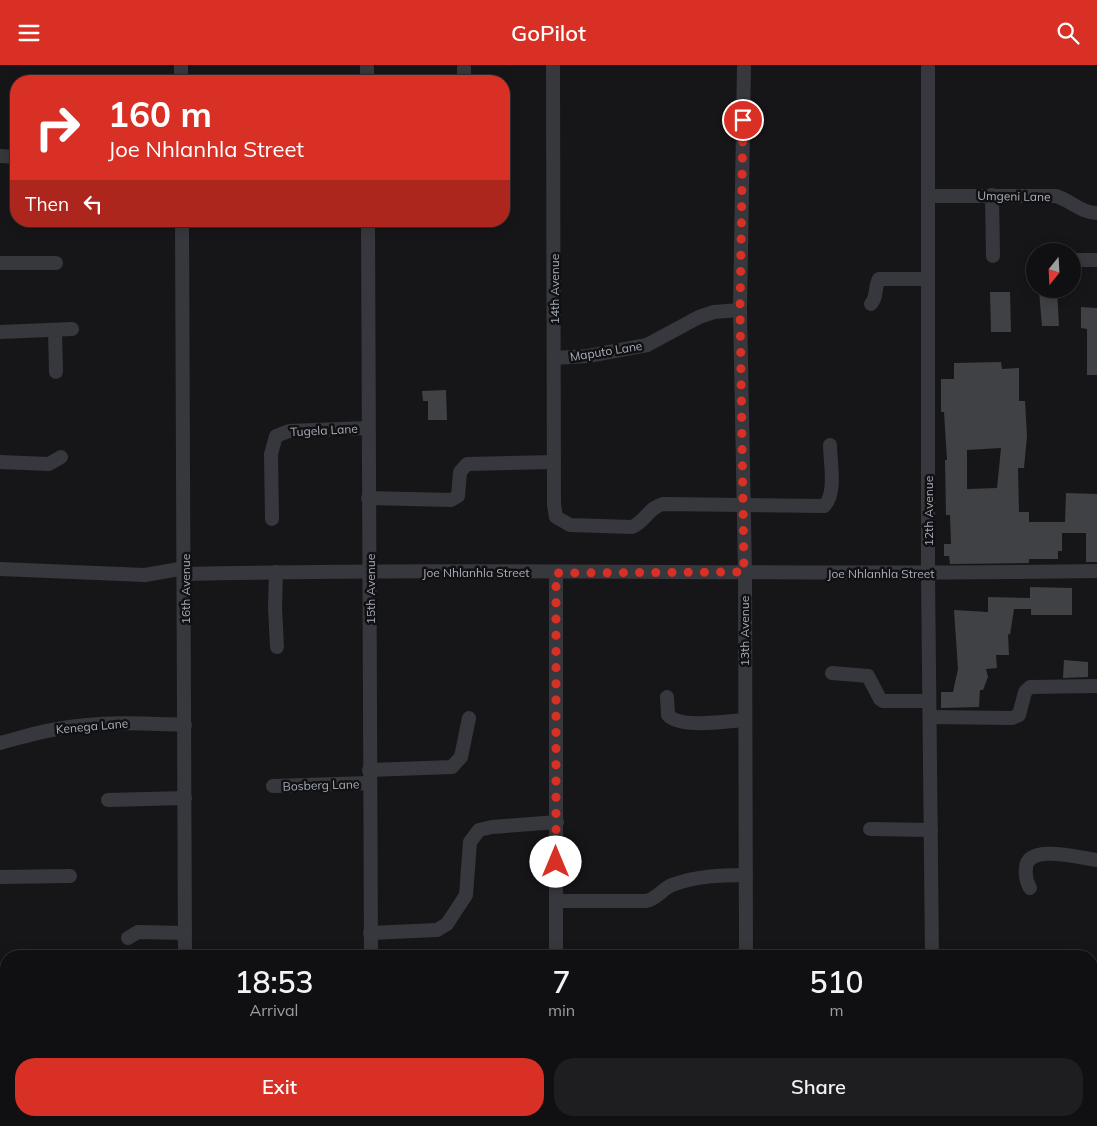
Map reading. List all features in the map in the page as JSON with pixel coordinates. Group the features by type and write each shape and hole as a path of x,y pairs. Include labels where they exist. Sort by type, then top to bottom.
{"street":[{"name":"14th Avenue","path":"553,65 555,514 559,520 566,524 630,527 640,523 658,505 742,506"},
{"name":"13th Avenue","path":"744,65 740,310 744,572 746,950"},
{"name":"12th Avenue","path":"928,65 928,574 932,950"},
{"path":"992,195 993,256"},
{"name":"Umgeni Lane","path":"928,196 1056,196 1066,199 1086,211 1097,213"},
{"name":"16th Avenue","path":"182,227 186,950"},
{"name":"15th Avenue","path":"368,227 367,428 371,571 369,776 371,950"},
{"path":"1081,260 1097,260"},
{"path":"0,263 56,263"},
{"path":"871,304 876,298 879,279 927,279"},
{"name":"Maputo Lane","path":"554,359 588,356 654,343 704,315 740,310"},
{"path":"0,332 72,329"},
{"path":"55,331 56,372"},
{"name":"Tugela Lane","path":"272,519 271,454 276,436 288,431 367,428"},
{"path":"742,506 824,506 828,502 831,492 830,445"},
{"path":"0,462 49,464 61,457"},
{"path":"368,498 451,500 458,496 460,472 467,464 554,462"},
{"name":"Joe Nhlanhla Street","path":"0,569 145,575 185,571 928,574 1097,571"},
{"path":"276,572 277,647"},
{"path":"556,573 556,950"},
{"path":"832,673 868,676 880,699 883,701 929,701"},
{"path":"930,717 1012,718 1019,715 1025,692 1030,687 1097,686"},
{"path":"666,697 668,715 675,720 690,723 744,720"},
{"name":"Bosberg Lane","path":"273,786 452,767 461,757 469,718"},
{"name":"Kenega Lane","path":"0,743 52,730 89,725 135,723 185,725"},
{"path":"108,800 185,798"},
{"path":"370,933 437,930 447,924 466,895 470,842 479,830 492,827 557,822"},
{"path":"870,829 931,830"},
{"path":"1030,887 1026,879 1026,866 1028,860 1033,855 1052,854 1097,860"},
{"path":"556,901 646,901 653,899 673,885 696,879 711,876 746,875"},
{"path":"0,877 70,876"},
{"path":"128,938 138,933 185,933"}],"building":[{"path":"990,292 1010,292 1011,332 991,332"},
{"path":"1040,298 1057,298 1059,326 1042,326"},
{"path":"1081,307 1097,308 1097,375 1087,375 1087,329 1081,328"},
{"path":"1001,362 1002,369 1019,368 1019,401 1025,401 1027,436 1024,468 1018,468 1019,512 1029,512 1029,522 1065,522 1066,493 1097,494 1097,562 1086,562 1086,533 1062,533 1062,551 1058,551 1058,559 1029,559 1029,563 950,564 949,556 944,556 944,544 951,544 950,515 946,515 945,460 947,460 944,412 941,412 941,379 954,379 954,363","holes":["1001,448 997,488 967,489 967,450"]},
{"path":"446,390 447,420 428,420 428,401 423,401 422,391"},
{"path":"1030,587 1072,588 1072,615 1031,615 1031,609 1014,609 1010,635 1008,634 1009,655 996,655 997,668 986,669 988,677 983,690 980,690 979,707 941,708 941,692 953,692 958,669 954,610 988,612 988,597 1030,598"},
{"path":"1064,660 1088,662 1088,677 1063,678"}],"route":[{"path":"556,862 556,573 744,572 740,310 743,120"}]}
